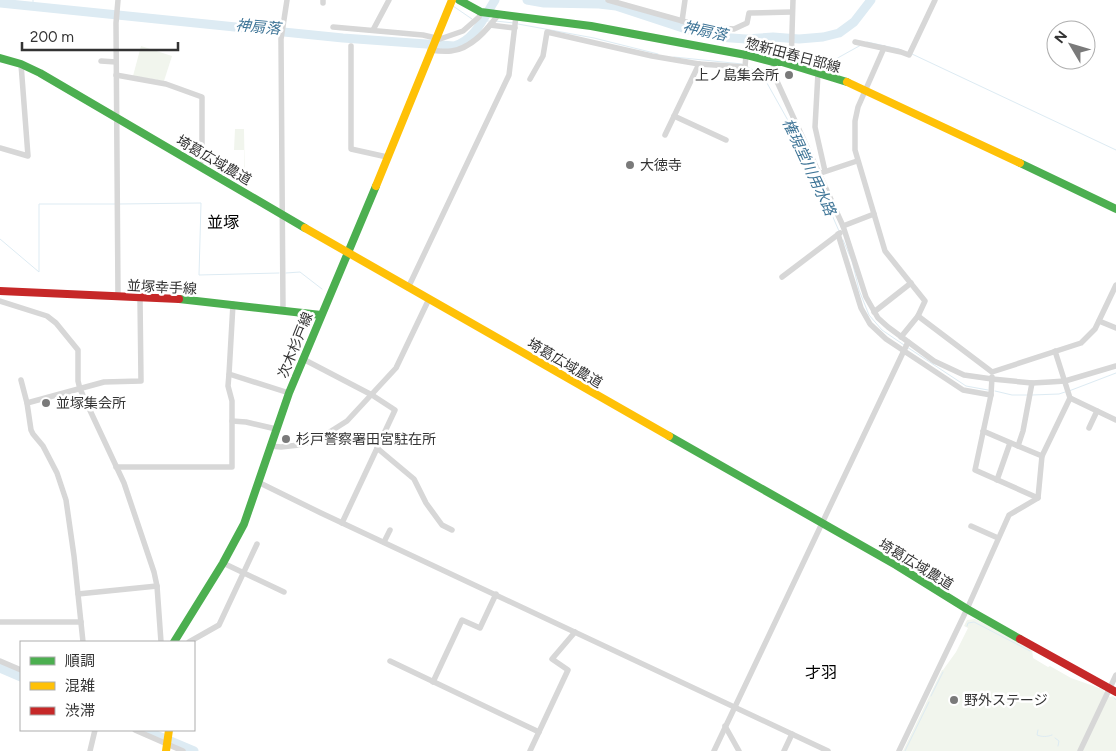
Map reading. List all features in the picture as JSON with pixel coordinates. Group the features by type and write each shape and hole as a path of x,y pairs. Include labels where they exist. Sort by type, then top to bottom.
{"main road":[{"path":"435,38 452,0"},
{"path":"459,0 481,12"},
{"name":"惣新田春日部線","path":"481,12 591,26 746,55 773,62 782,62 818,72 865,90 1116,209"},
{"name":"次木杉戸線","path":"175,641 223,563 244,524 289,393 321,314 349,254 435,38"},
{"name":"埼葛広域農道","path":"0,58 21,64 40,73 408,288 905,570 967,609 1113,690"},
{"name":"並塚幸手線","path":"0,292 191,300 321,314"},
{"path":"167,731 167,748"}],"street":[{"path":"284,310 281,38 287,0"},
{"path":"372,30 389,0"},
{"path":"608,0 704,27 734,29 747,23 749,13 792,12"},
{"path":"682,20 685,0"},
{"path":"791,65 793,0"},
{"path":"855,42 908,55 934,0"},
{"path":"117,3 118,297"},
{"path":"333,26 446,38 463,31 479,17 481,12"},
{"path":"430,50 448,52 459,49 480,36 498,14"},
{"path":"408,288 509,75 516,16"},
{"path":"490,25 515,28"},
{"path":"530,80 543,56 547,32 652,56 699,64 745,67 746,55"},
{"path":"351,46 351,149 387,157"},
{"path":"884,48 865,90 854,121 855,150 885,251 925,301 918,316 901,337"},
{"path":"101,61 116,62"},
{"path":"773,62 775,77 822,172 844,228 866,297 878,318 934,361 964,375 992,380 1032,383 1065,381 1116,366"},
{"path":"0,148 28,156 21,64"},
{"path":"665,135 699,64"},
{"path":"818,72 815,127 822,172"},
{"path":"116,75 166,84 202,97 202,158 200,166"},
{"path":"674,116 726,140"},
{"path":"822,172 858,161"},
{"path":"782,277 844,228 874,214"},
{"path":"838,234 861,308 870,324 886,339 964,390 991,394"},
{"path":"874,312 911,283"},
{"path":"992,372 1081,343 1095,329 1116,285"},
{"path":"27,403 104,382 141,381 140,298"},
{"path":"270,446 299,445 317,440 347,421 396,368 429,299"},
{"path":"0,301 47,316 78,350 78,381 80,389 124,483 154,572 157,586 161,641"},
{"path":"116,467 232,467 232,421 228,374 233,304"},
{"path":"918,316 992,372"},
{"path":"870,324 878,318"},
{"path":"1099,320 1116,328"},
{"path":"714,751 908,342"},
{"path":"1038,498 1042,456 1070,398 1055,352"},
{"path":"303,359 372,395 395,410 342,523"},
{"path":"992,372 991,394 975,470 1038,498"},
{"path":"228,374 289,393"},
{"path":"21,380 27,403 30,430 43,446 57,473 66,500 83,641"},
{"path":"1018,446 1023,431 1032,383"},
{"path":"1070,398 1116,420"},
{"path":"1089,428 1097,411"},
{"path":"232,421 246,422 276,429"},
{"path":"983,431 1042,456"},
{"path":"997,480 1010,443"},
{"path":"377,448 414,479 426,503 442,525 452,530"},
{"path":"258,482 828,751"},
{"path":"899,751 967,609 1009,515 1038,498"},
{"path":"971,526 998,538"},
{"path":"384,542 390,530"},
{"path":"191,641 219,625 257,544"},
{"path":"223,563 284,592"},
{"path":"78,594 157,586"},
{"path":"433,682 462,620 480,628 496,594"},
{"path":"0,622 81,622"},
{"path":"530,751 568,670 552,659 575,632"},
{"path":"0,661 20,670"},
{"path":"390,661 539,732"},
{"path":"1080,751 1113,690 1116,675"},
{"path":"725,726 739,751"},
{"path":"90,751 94,731"},
{"path":"137,731 167,748 183,751"},
{"path":"784,751 792,734"}],"shaded area":[{"path":"141,46 172,56 164,81 133,76"},
{"path":"235,129 244,129 245,186 237,181 237,170 244,169 244,150 234,150"},
{"path":"975,619 1032,649 1033,658 1048,667 1050,666 1071,678 1102,689 1110,697 1116,698 1116,751 903,751 942,670 956,652 968,628 964,626 967,620"}],"waterway":[{"name":"神扇落","path":"33,0 33,6"},
{"name":"神扇落","path":"0,3 343,38 454,46 468,39 483,20 495,0"},
{"name":"神扇落","path":"527,0 544,3 616,6 692,31 717,37 746,39 773,37 799,39 823,37 839,33 854,22 871,0"},
{"name":"権現堂川用水路","path":"453,6 472,19"},
{"name":"権現堂川用水路","path":"478,21 491,21"},
{"name":"権現堂川用水路","path":"495,21 514,23"},
{"name":"権現堂川用水路","path":"518,24 594,38 658,54"},
{"path":"767,37 766,54 788,59"},
{"path":"867,42 899,49"},
{"path":"795,60 817,64 834,60 861,45"},
{"path":"912,54 1116,150"},
{"name":"権現堂川用水路","path":"674,57 742,64"},
{"name":"権現堂川用水路","path":"748,67 763,76 799,140 839,231"},
{"path":"119,204 201,203 199,275 279,273"},
{"path":"0,239 39,272 39,204 115,204"},
{"name":"権現堂川用水路","path":"843,240 852,261 859,290 869,315 882,330 904,345"},
{"path":"286,273 300,272 322,289"},
{"name":"権現堂川用水路","path":"907,347 966,386 988,390"},
{"name":"権現堂川用水路","path":"1069,391 1116,373"},
{"name":"権現堂川用水路","path":"995,391 1012,395 1028,395"},
{"name":"権現堂川用水路","path":"1032,395 1065,392"},
{"path":"967,626 968,623 974,622 1030,651"},
{"path":"0,668 20,677"},
{"path":"931,696 943,672"},
{"path":"905,751 929,702"},
{"path":"1038,730 1037,735 1052,735"},
{"path":"146,731 194,751"},
{"path":"1055,738 1059,741 1058,746"}],"traffic: fast":[{"path":"459,0 481,12 591,26 746,55 773,62 782,62 847,82"},
{"path":"0,58 21,64 40,73 305,228"},
{"path":"1020,163 1116,209"},
{"path":"175,641 223,563 244,524 289,393 376,186"},
{"path":"179,299 321,315"},
{"path":"669,436 896,565 1020,639"}],"traffic: slow":[{"path":"376,186 452,0"},
{"path":"847,82 1020,163"},
{"path":"305,228 669,436"},
{"path":"166,751 169,731"}],"traffic: jam":[{"path":"0,291 179,299"},
{"path":"1020,639 1116,692"}],"place":[{"name":"上ノ島集会所","path":"789,75"},
{"name":"大徳寺","path":"630,165"},
{"name":"並塚集会所","path":"46,403"},
{"name":"杉戸警察署田宮駐在所","path":"286,439"},
{"name":"野外ステージ","path":"954,700"}],"district":[{"name":"並塚","path":"223,222"},
{"name":"才羽","path":"821,672"}]}
